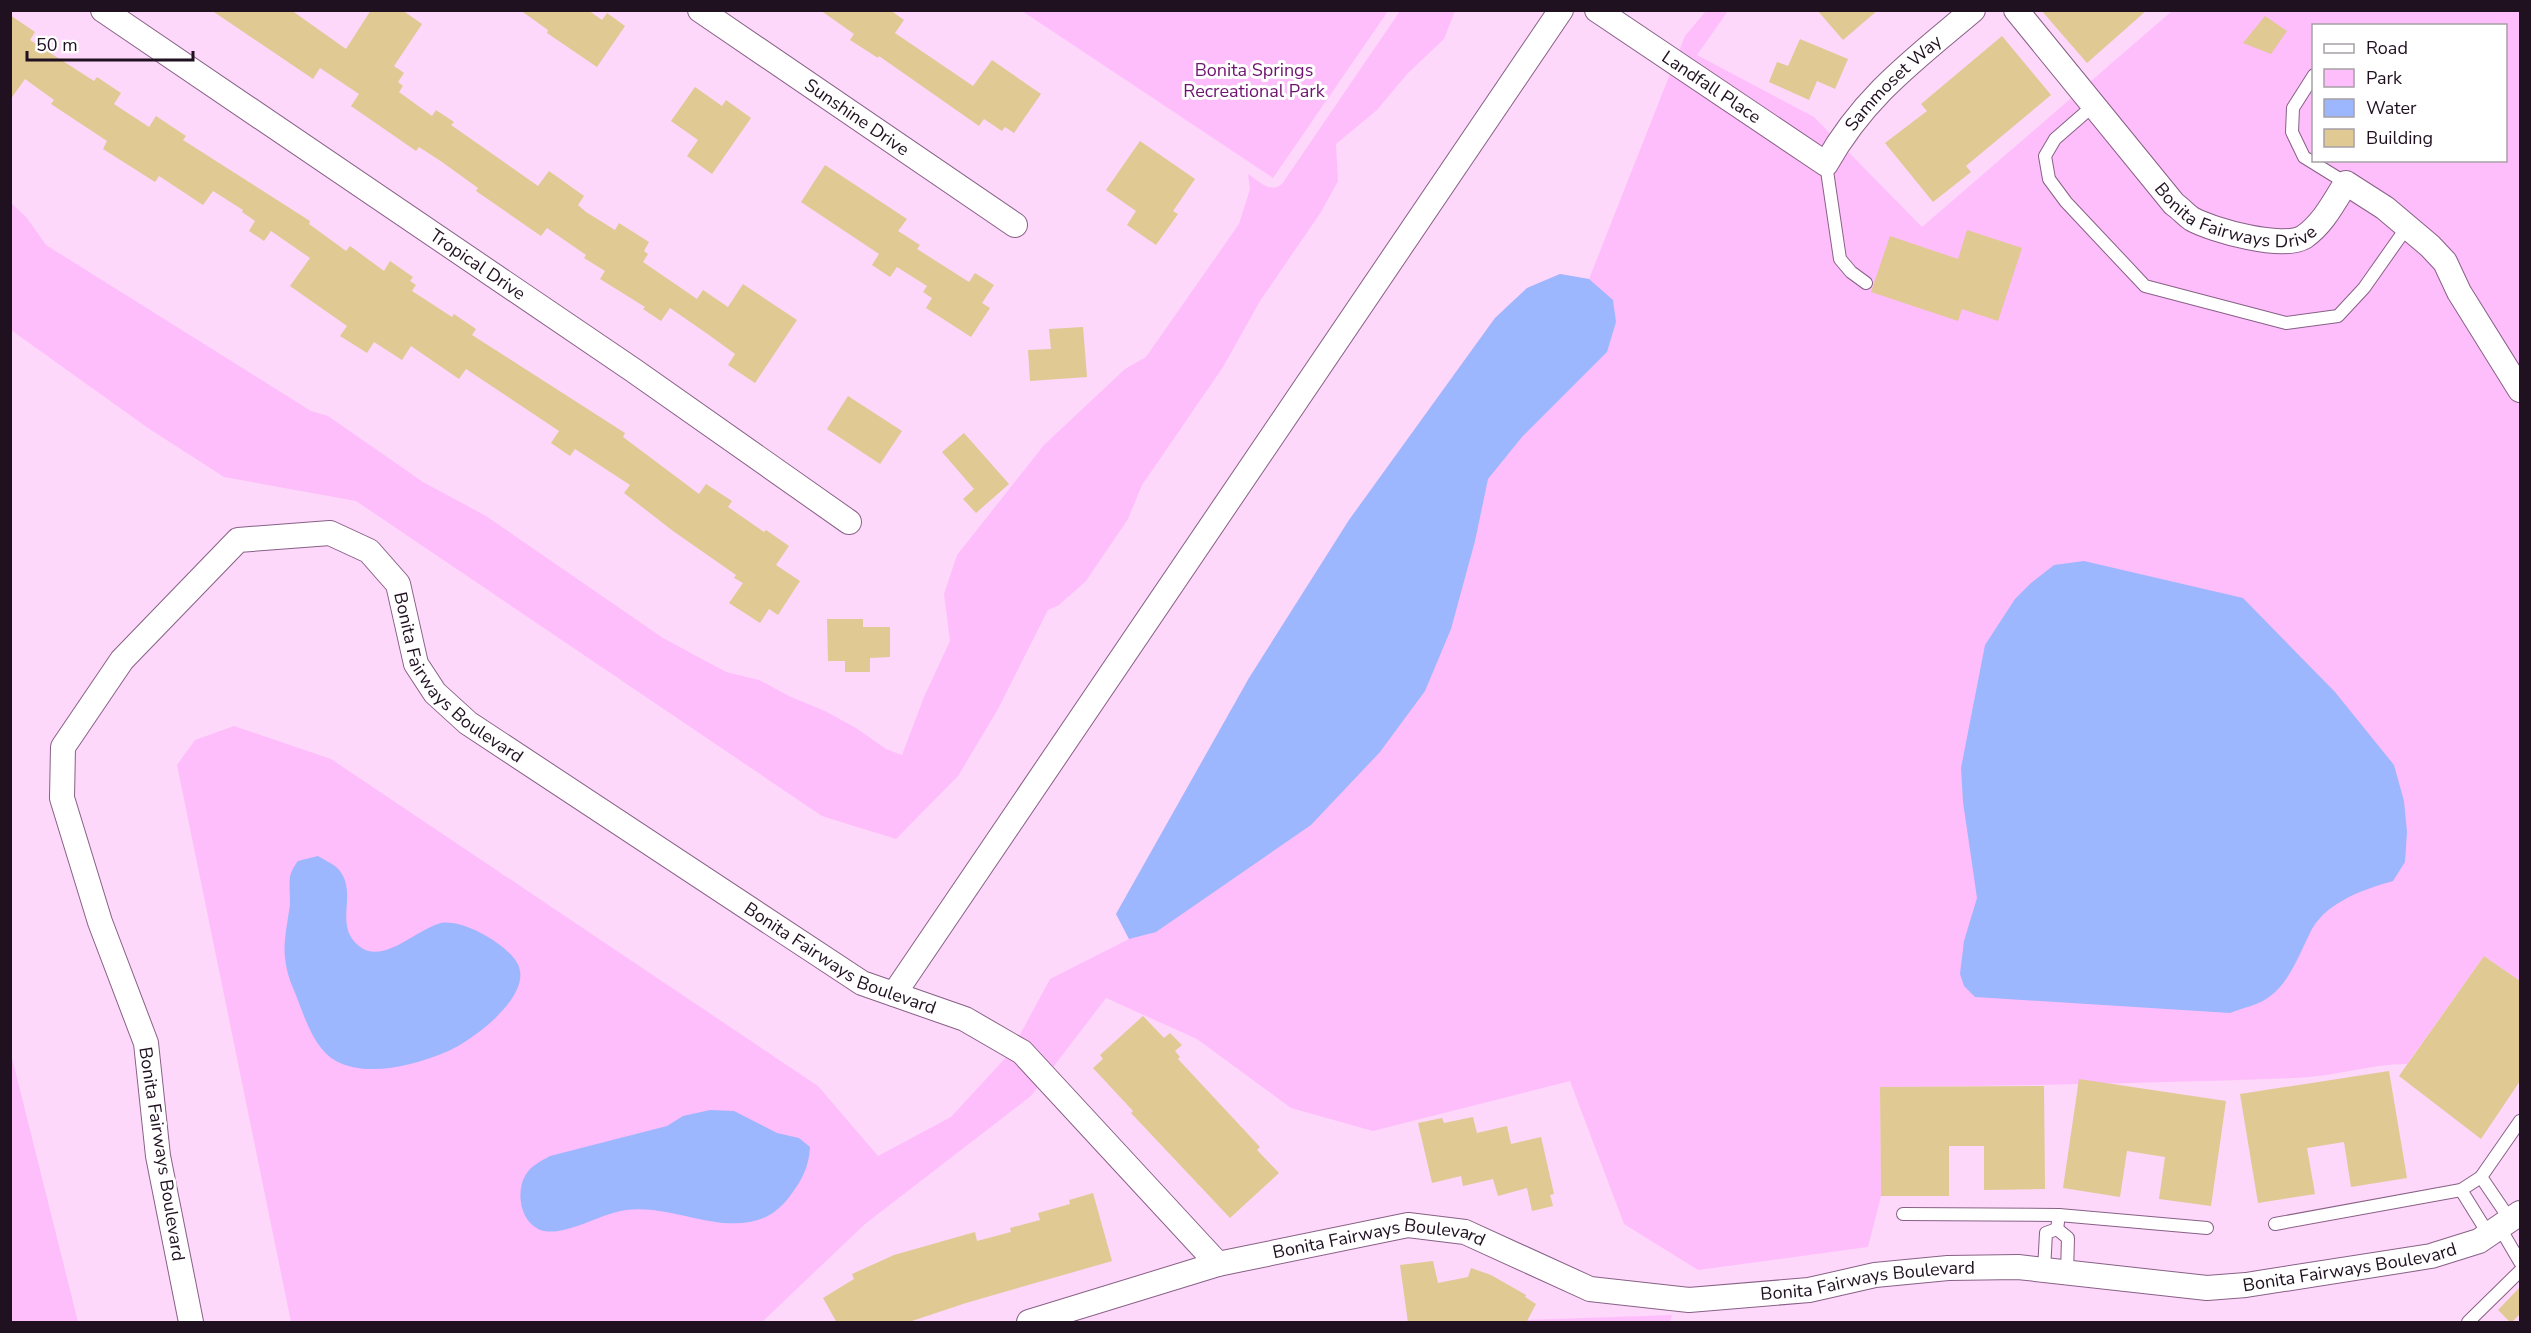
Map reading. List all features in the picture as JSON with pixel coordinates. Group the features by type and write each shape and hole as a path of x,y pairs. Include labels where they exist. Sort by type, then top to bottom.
{"street":[{"name":"Tropical Drive","path":"103,10 623,363 849,522"},
{"name":"Sunshine Drive","path":"700,10 1015,225"},
{"path":"894,994 1561,10"},
{"name":"Landfall Place","path":"1597,10 1826,165"},
{"name":"Sammoset Way","path":"1826,165 1839,141 1869,101 1973,10"},
{"name":"Bonita Fairways Drive","path":"2016,10 2175,204 2191,218 2217,229 2254,238 2283,241 2302,238 2329,212 2346,183"},
{"path":"2346,183 2385,208 2430,246 2445,262 2459,292 2520,390"},
{"name":"Bonita Fairways Boulevard","path":"191,1323 158,1156 146,1043 100,922 62,798 63,747 122,660 238,540 330,533 369,551 398,584 416,664 435,693 468,723 862,983 965,1019 1022,1052 1218,1264"},
{"name":"Bonita Fairways Boulevard","path":"1029,1323 1218,1264 1408,1225 1465,1232 1590,1289 1689,1300 1809,1290 1875,1275 1948,1268 2018,1267 2207,1288 2246,1285 2431,1256 2479,1241 2505,1224"}],"lane":[{"path":"2312,77 2294,108 2292,132 2304,157 2312,162"},
{"path":"2094,105 2055,139 2045,156 2049,179 2066,202 2145,286 2286,323 2338,316 2364,288 2407,227"},
{"path":"2312,162 2346,183"},
{"path":"1826,165 1840,259 1866,284"},
{"path":"2275,1224 2461,1190 2481,1177 2520,1121"},
{"path":"2481,1177 2505,1224 2520,1262"},
{"path":"2461,1190 2505,1224"},
{"path":"1903,1214 2059,1215 2207,1228"},
{"path":"2057,1229 2059,1215"},
{"path":"2055,1271 2068,1238 2057,1229"},
{"path":"2055,1271 2046,1233 2057,1229"},
{"path":"2468,1323 2520,1271"}],"green space":[{"name":"Bonita Springs Recreational Park","path":"1388,10 1273,178 1022,11"},
{"path":"1400,11 1455,11 1444,39 1407,74 1377,110 1336,144 1338,181 1321,212 1260,301 1223,367 1142,485 1128,519 1086,581 1059,605 1048,610 998,709 958,776 896,839 822,816 356,501 224,477 148,428 11,330 11,203 27,218 46,245 311,411 328,416 423,482 486,516 663,638 726,672 759,680 825,711 856,728 886,749 902,755 924,697 950,641 944,594 957,555 1044,445 1125,369 1146,357 1239,224 1250,189 1248,174 1269,187 1278,187 1282,184"},
{"path":"1706,11 1728,11 1697,55 1814,117 1922,227 2172,11 2520,11 2520,981 2484,956 2407,1064 2295,1078 1880,1087 1881,1196 1868,1247 1698,1270 1624,1224 1570,1081 1373,1131 1291,1108 1197,1039 1106,998 1031,1096 865,1224 762,1322 291,1322 177,765 195,740 234,726 331,759 818,1086 878,1156 951,1117 1010,1053 1050,979 1129,939 1116,914 1249,678 1349,520 1495,318 1527,288 1560,274 1589,279 1685,36"},
{"path":"11,1054 78,1322 11,1322"},
{"path":"1672,1315 1670,1322 1510,1322 1523,1320"}],"water":[{"path":"1560,274 1589,279 1613,300 1616,322 1607,352 1522,437 1488,479 1475,541 1451,629 1425,691 1380,752 1311,825 1156,932 1129,939 1116,914 1249,678 1349,520 1495,318 1527,288"},
{"path":"2084,561 2243,598 2335,692 2394,765 2404,801 2407,832 2405,862 2393,881 2345,899 2324,914 2315,924 2293,968 2276,991 2265,1000 2230,1013 1975,997 1964,986 1960,974 1964,941 1977,898 1963,802 1961,768 1985,645 2015,599 2031,583 2054,565"},
{"path":"318,856 338,869 345,880 348,929 351,938 368,951 379,952 389,949 432,926 450,923 482,934 510,954 516,961 520,974 518,987 499,1015 457,1047 406,1065 362,1069 348,1066 328,1055 314,1038 305,1018 289,977 285,951 291,873 298,861"},
{"path":"710,1110 734,1111 777,1133 799,1138 810,1147 808,1161 801,1179 790,1196 773,1213 754,1221 734,1223 647,1209 626,1210 558,1231 538,1229 527,1219 521,1205 522,1183 527,1172 539,1162 550,1156 667,1126 683,1116"}],"building":[{"path":"211,10 291,10 346,49 371,10 402,10 422,24 394,66 404,73 398,82 403,86 399,92 432,116 436,110 454,122 451,125 538,186 549,171 584,196 578,205 586,212 615,230 619,223 649,242 644,251 648,254 643,262 697,299 703,290 728,307 743,284 797,320 755,383 728,365 735,354 670,308 661,321 643,309 645,307 600,279 605,271 584,258 586,255 547,228 541,236 476,191 478,188 442,162 419,147 416,151 351,106 359,94 320,68 313,79"},
{"path":"520,10 588,10 602,20 607,13 625,26 597,67 547,33 548,30"},
{"path":"820,10 890,10 904,20 895,33 973,86 992,60 1041,94 1014,133 1005,127 1002,131 984,119 979,126 879,56 878,58 850,40 854,34"},
{"path":"1817,10 1878,10 1843,40"},
{"path":"2041,10 2147,10 2087,63"},
{"path":"10,15 35,32 30,40 94,81 97,77 121,93 114,104 149,127 156,116 186,136 183,140 310,221 309,224 346,251 350,246 384,271 390,261 413,277 410,281 416,285 412,291 452,317 454,314 476,329 472,335 625,433 623,437 699,494 706,484 732,501 728,507 789,546 776,565 800,581 778,615 769,609 760,623 729,603 743,583 734,578 736,575 624,493 630,485 575,449 570,456 551,443 559,431 466,369 459,379 411,346 402,360 374,342 367,353 340,336 347,326 290,286 310,258 271,231 264,241 249,231 255,221 242,212 243,210 213,191 203,205 159,176 155,182 103,149 107,141 51,104 54,100 25,79 10,100"},
{"path":"2265,16 2287,31 2271,54 2243,43"},
{"path":"2002,36 2051,95 1966,166 1971,172 1933,202 1885,143 1927,111 1921,104"},
{"path":"1800,39 1848,59 1835,89 1817,81 1809,100 1769,82 1777,62 1788,66"},
{"path":"695,87 722,106 726,100 751,118 712,174 687,156 698,140 671,121"},
{"path":"1140,141 1195,179 1173,211 1178,214 1156,245 1127,225 1136,211 1106,190"},
{"path":"825,165 907,219 898,231 920,245 917,249 969,282 975,273 994,285 982,303 990,308 971,337 926,308 932,298 923,292 927,286 897,267 890,277 872,265 879,254 801,202"},
{"path":"1967,230 2022,248 1998,321 1962,309 1958,321 1871,292 1890,236 1958,259"},
{"path":"1083,327 1087,377 1030,381 1028,350 1051,349 1049,329"},
{"path":"848,396 902,431 880,464 827,429"},
{"path":"964,433 1009,484 976,513 963,499 974,489 942,452"},
{"path":"827,619 863,619 863,627 890,627 890,657 870,658 870,672 845,672 845,661 828,661"},
{"path":"2484,956 2520,981 2520,1081 2481,1139 2399,1076"},
{"path":"1143,1016 1164,1038 1170,1033 1182,1045 1175,1051 1180,1057 1178,1059 1260,1147 1257,1150 1279,1173 1230,1218 1131,1113 1133,1111 1093,1068 1103,1059 1100,1055"},
{"path":"2389,1071 2407,1178 2351,1187 2344,1142 2307,1148 2315,1194 2258,1203 2240,1094"},
{"path":"2079,1079 2226,1101 2211,1206 2159,1199 2165,1157 2127,1151 2120,1197 2063,1188"},
{"path":"2044,1086 2045,1189 1984,1190 1984,1146 1949,1146 1949,1196 1881,1196 1880,1087"},
{"path":"1473,1117 1477,1133 1507,1126 1511,1144 1541,1137 1554,1194 1550,1195 1553,1206 1532,1211 1527,1188 1498,1196 1493,1179 1463,1186 1461,1176 1432,1183 1418,1123 1442,1118 1444,1123"},
{"path":"1093,1193 1112,1261 966,1303 906,1323 837,1323 823,1298 854,1279 852,1274 894,1255 975,1232 977,1241 1011,1232 1010,1228 1040,1220 1038,1213 1070,1204 1069,1200"},
{"path":"1433,1261 1438,1283 1468,1277 1471,1268 1491,1275 1526,1295 1525,1297 1536,1304 1526,1323 1408,1323 1400,1265"},
{"path":"2520,1287 2520,1314 2511,1323 2498,1310"}]}
